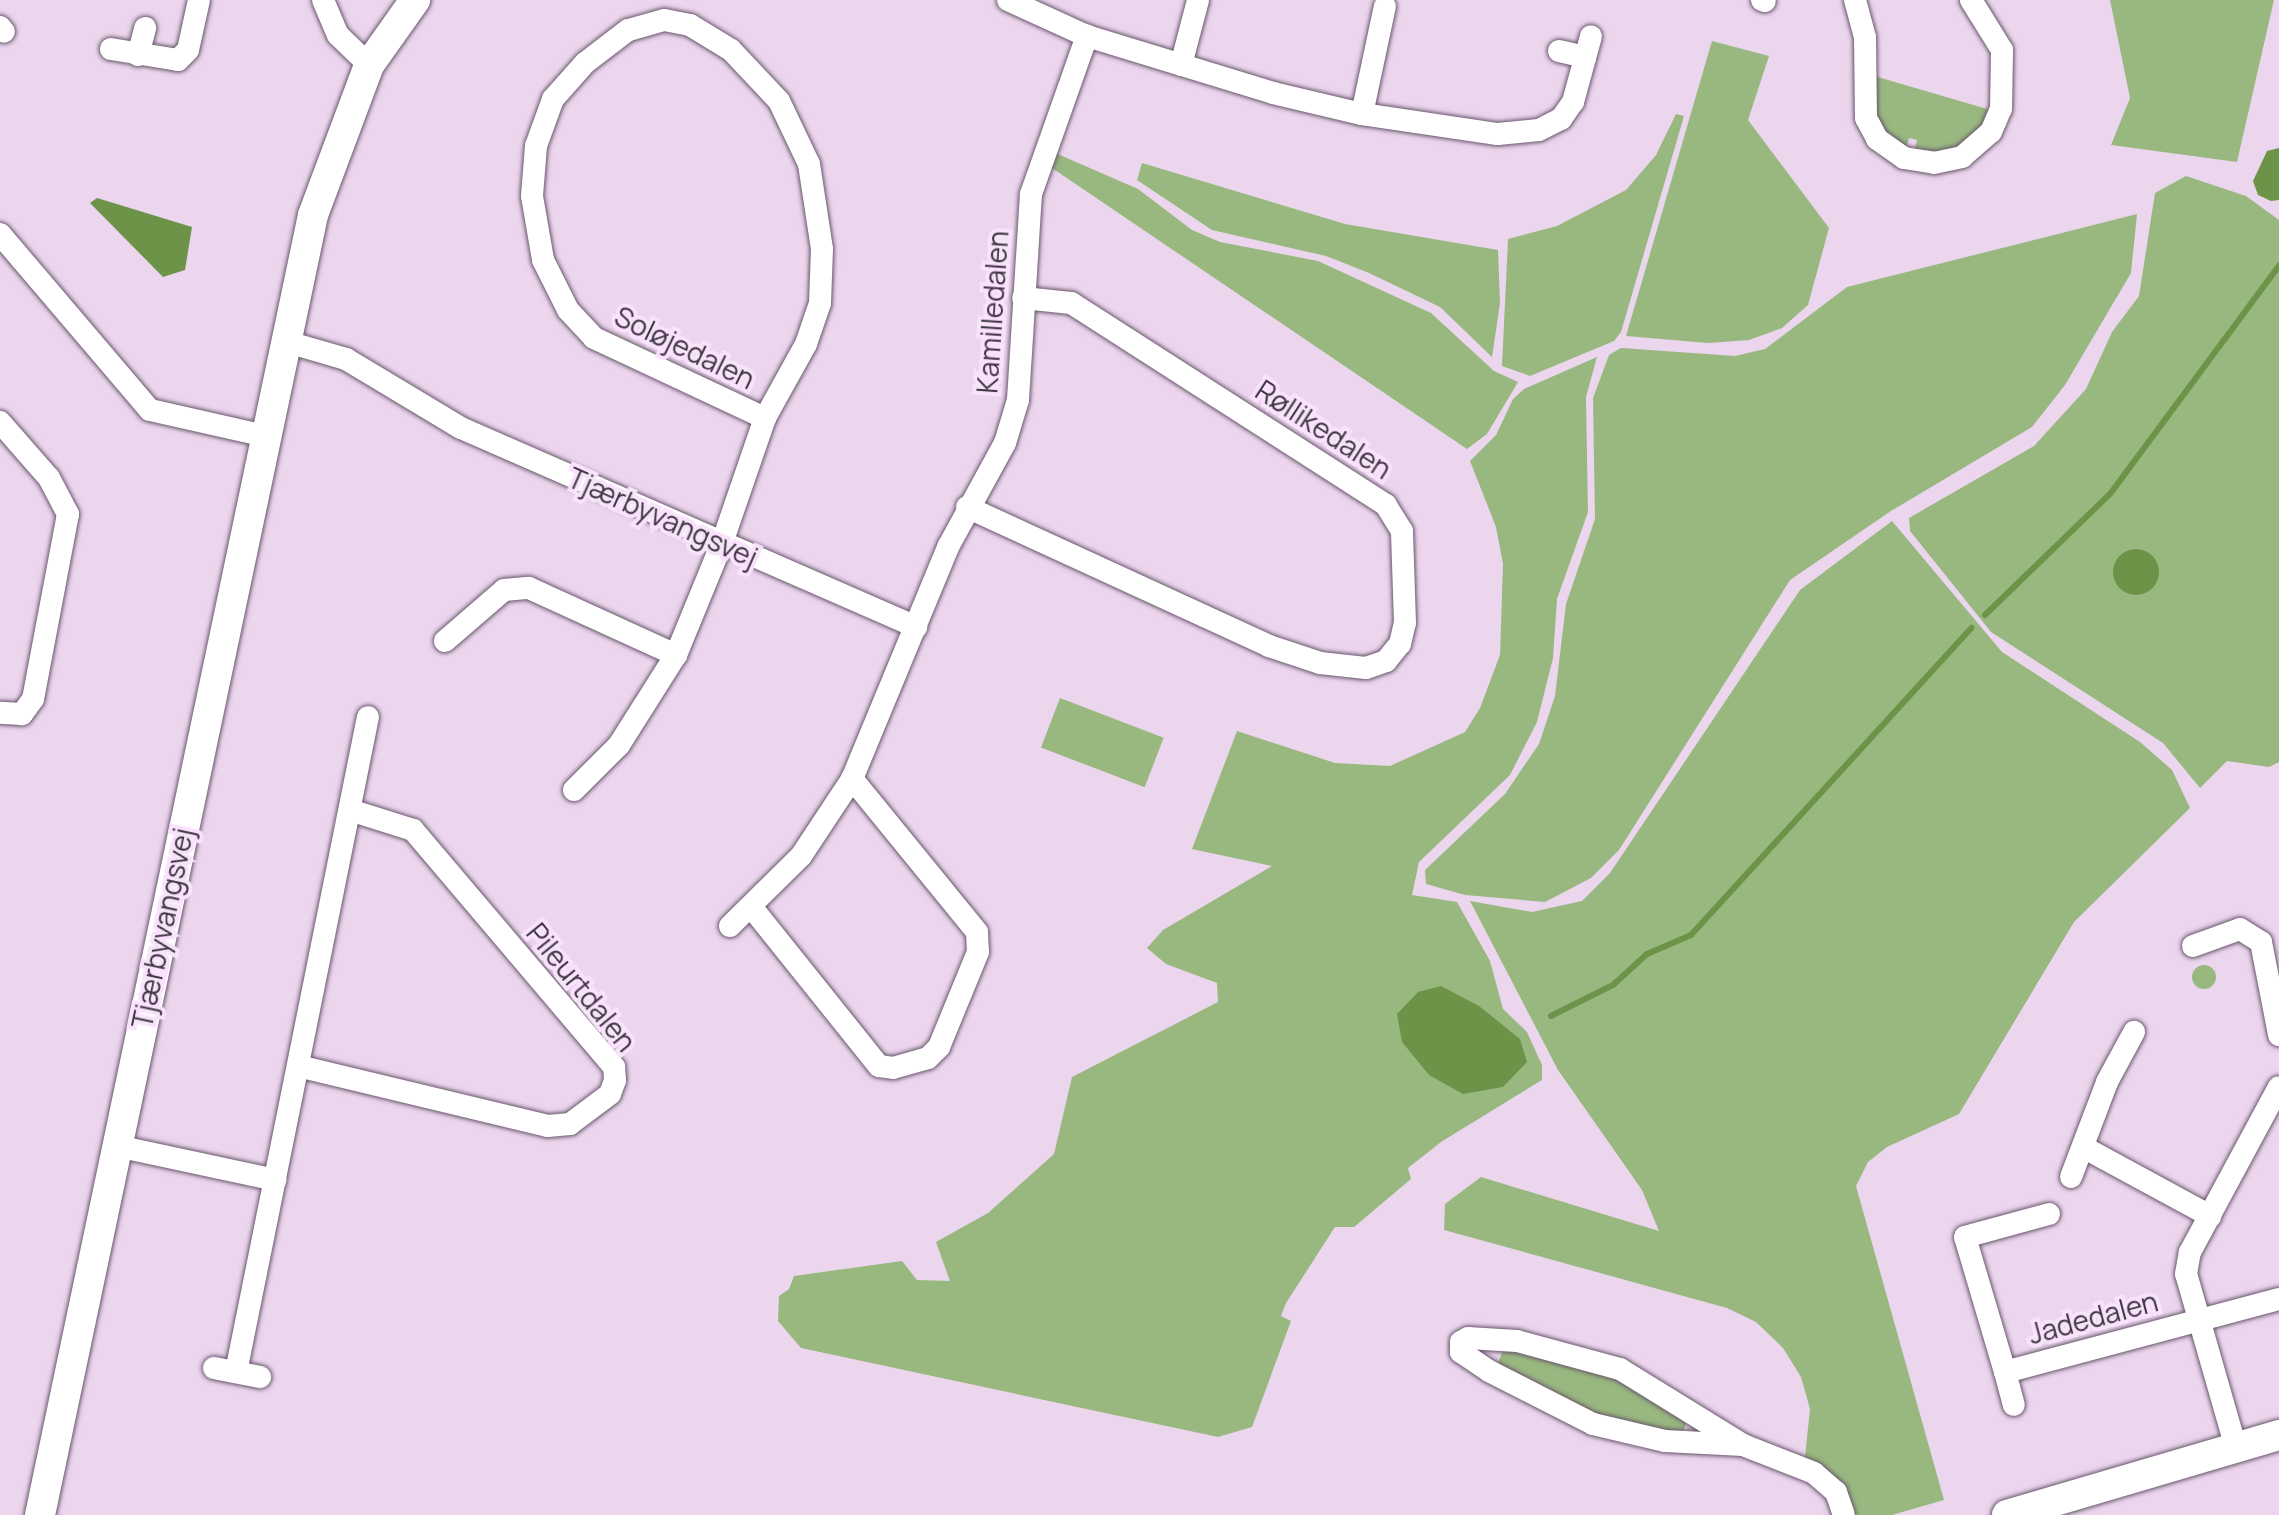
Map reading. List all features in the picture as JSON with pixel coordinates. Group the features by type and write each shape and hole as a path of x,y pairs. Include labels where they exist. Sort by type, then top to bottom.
{"street":[{"path":"111,49 178,60 188,50 199,0"},
{"path":"323,0 338,35 369,65"},
{"name":"Tjærbyvangsvej","path":"40,1515 284,341 313,215 369,65 415,0"},
{"path":"1008,0 1087,36 1181,65 1362,114 1458,132 1539,130 1561,119 1573,102 1588,47 1559,51"},
{"path":"1181,65 1198,0"},
{"path":"1855,0 1865,37 1866,118 1877,139 1904,158 1934,163 1962,157 1991,132 2001,109 2002,50 1971,0"},
{"path":"1362,114 1385,6"},
{"name":"Soløjedalen","path":"574,790 619,745 676,655 722,543 765,418 806,344 820,303 822,249 809,164 779,101 731,50 690,25 664,20 628,30 585,63 553,99 536,146 532,196 543,260 568,310 594,338 765,418"},
{"path":"138,55 145,28"},
{"name":"Kamilledalen","path":"730,926 753,909 801,856 852,779 967,507 1005,443 1018,400 1023,298 1036,172 1087,36"},
{"path":"0,234 150,410 265,436"},
{"name":"Røllikedalen","path":"967,507 1269,646 1320,663 1366,668 1386,661 1400,644 1405,623 1402,531 1386,505 1071,303 1023,298"},
{"name":"Tjærbyvangsvej","path":"284,341 346,359 461,428 916,627"},
{"path":"0,422 49,478 68,514 33,699 22,714 0,713"},
{"path":"445,641 493,598 529,588 676,655"},
{"path":"236,1372 368,717"},
{"path":"753,909 879,1066 893,1068 928,1058 939,1047 978,952 977,932 852,779"},
{"name":"Pileurtdalen","path":"298,1066 548,1126 570,1124 610,1094 615,1080 614,1067 413,830 350,810"},
{"path":"2193,946 2240,929 2261,942 2279,1035"},
{"path":"2071,1177 2107,1082 2134,1032"},
{"name":"Jadedalen","path":"2236,1448 2186,1274 2190,1252 2279,1090"},
{"path":"117,1146 275,1180"},
{"path":"2083,1147 2210,1216"},
{"name":"Jadedalen","path":"2014,1405 1965,1237 2049,1214"},
{"name":"Jadedalen","path":"2005,1372 2279,1299"},
{"path":"1743,1445 1665,1441 1593,1424 1509,1383 1461,1352 1461,1342 1483,1337 1517,1341 1599,1361 1663,1391 1743,1445 1826,1481 1844,1515"},
{"path":"214,1368 260,1377"},
{"path":"2027,1512 2279,1435"}],"shaded area":[{"path":"2110,0 2274,0 2237,162 2111,145 2130,98"},
{"path":"1712,41 1769,56 1748,120 1829,228 1808,305 1782,328 1749,340 1708,343 1626,336"},
{"path":"1871,75 1994,111 1985,127 1947,155 1914,153 1917,140 1909,138 1906,149 1896,145 1874,117"},
{"path":"1676,114 1684,116 1621,332 1614,341 1530,376 1502,366 1508,239 1557,226 1626,190 1656,155"},
{"path":"2279,148 2279,200 2271,201 2258,195 2253,181 2267,151"},
{"path":"1053,152 1138,189 1192,230 1220,242 1318,261 1431,313 1494,371 1518,382 1487,434 1467,449 1049,166"},
{"path":"1142,163 1345,224 1498,250 1500,303 1492,357 1440,307 1369,273 1326,256 1212,230 1137,180"},
{"path":"2186,176 2246,196 2279,220 2279,762 2269,767 2227,761 2200,788 2163,743 1991,632 1910,531 1909,518 2034,446 2086,389 2112,332 2139,296 2155,193"},
{"path":"97,198 192,227 185,270 163,277 90,203"},
{"path":"2137,214 2131,273 2065,385 2032,427 1891,511 1790,580 1619,850 1591,878 1545,902 1465,895 1426,884 1425,870 1505,794 1539,744 1555,696 1566,604 1595,519 1593,398 1609,355 1621,348 1735,356 1765,349 1847,287"},
{"path":"1597,357 1586,397 1588,512 1557,599 1553,658 1537,722 1510,775 1419,862 1412,895 1457,902 1490,961 1503,1009 1527,1032 1542,1065 1542,1080 1441,1142 1408,1168 1411,1179 1354,1227 1335,1227 1286,1303 1281,1316 1291,1321 1252,1427 1218,1437 801,1348 778,1321 779,1296 789,1289 794,1276 902,1261 917,1280 950,1281 936,1242 988,1213 1054,1154 1072,1077 1218,1002 1217,983 1166,964 1147,948 1163,930 1272,866 1192,849 1237,731 1335,763 1390,766 1465,732 1480,708 1500,655 1503,564 1496,527 1470,461 1496,435 1513,399 1524,389"},
{"path":"1892,521 2002,652 2140,742 2172,770 2190,808 2074,922 1959,1114 1887,1147 1868,1162 1856,1186 1944,1500 1892,1515 1854,1515 1833,1476 1805,1457 1810,1409 1801,1377 1783,1348 1756,1322 1727,1308 1444,1230 1445,1204 1481,1177 1659,1231 1642,1190 1558,1070 1470,901 1532,912 1582,901 1610,873 1800,590"},
{"path":"2136,549 2153,555 2159,572 2153,589 2136,595 2119,589 2113,572 2119,555"},
{"path":"1060,698 1164,738 1145,787 1041,747"},
{"path":"2204,965 2213,968 2216,977 2213,986 2204,989 2195,986 2192,977 2195,968"},
{"path":"1441,986 1479,1006 1520,1039 1527,1062 1503,1087 1463,1094 1429,1075 1402,1042 1397,1014 1418,992"},
{"path":"1504,1347 1577,1361 1689,1415 1682,1435 1617,1424 1497,1366"}],"waterway":[{"path":"1985,615 2110,494 2279,266"},
{"path":"1551,1016 1613,985 1647,954 1691,935 1971,628"}]}
